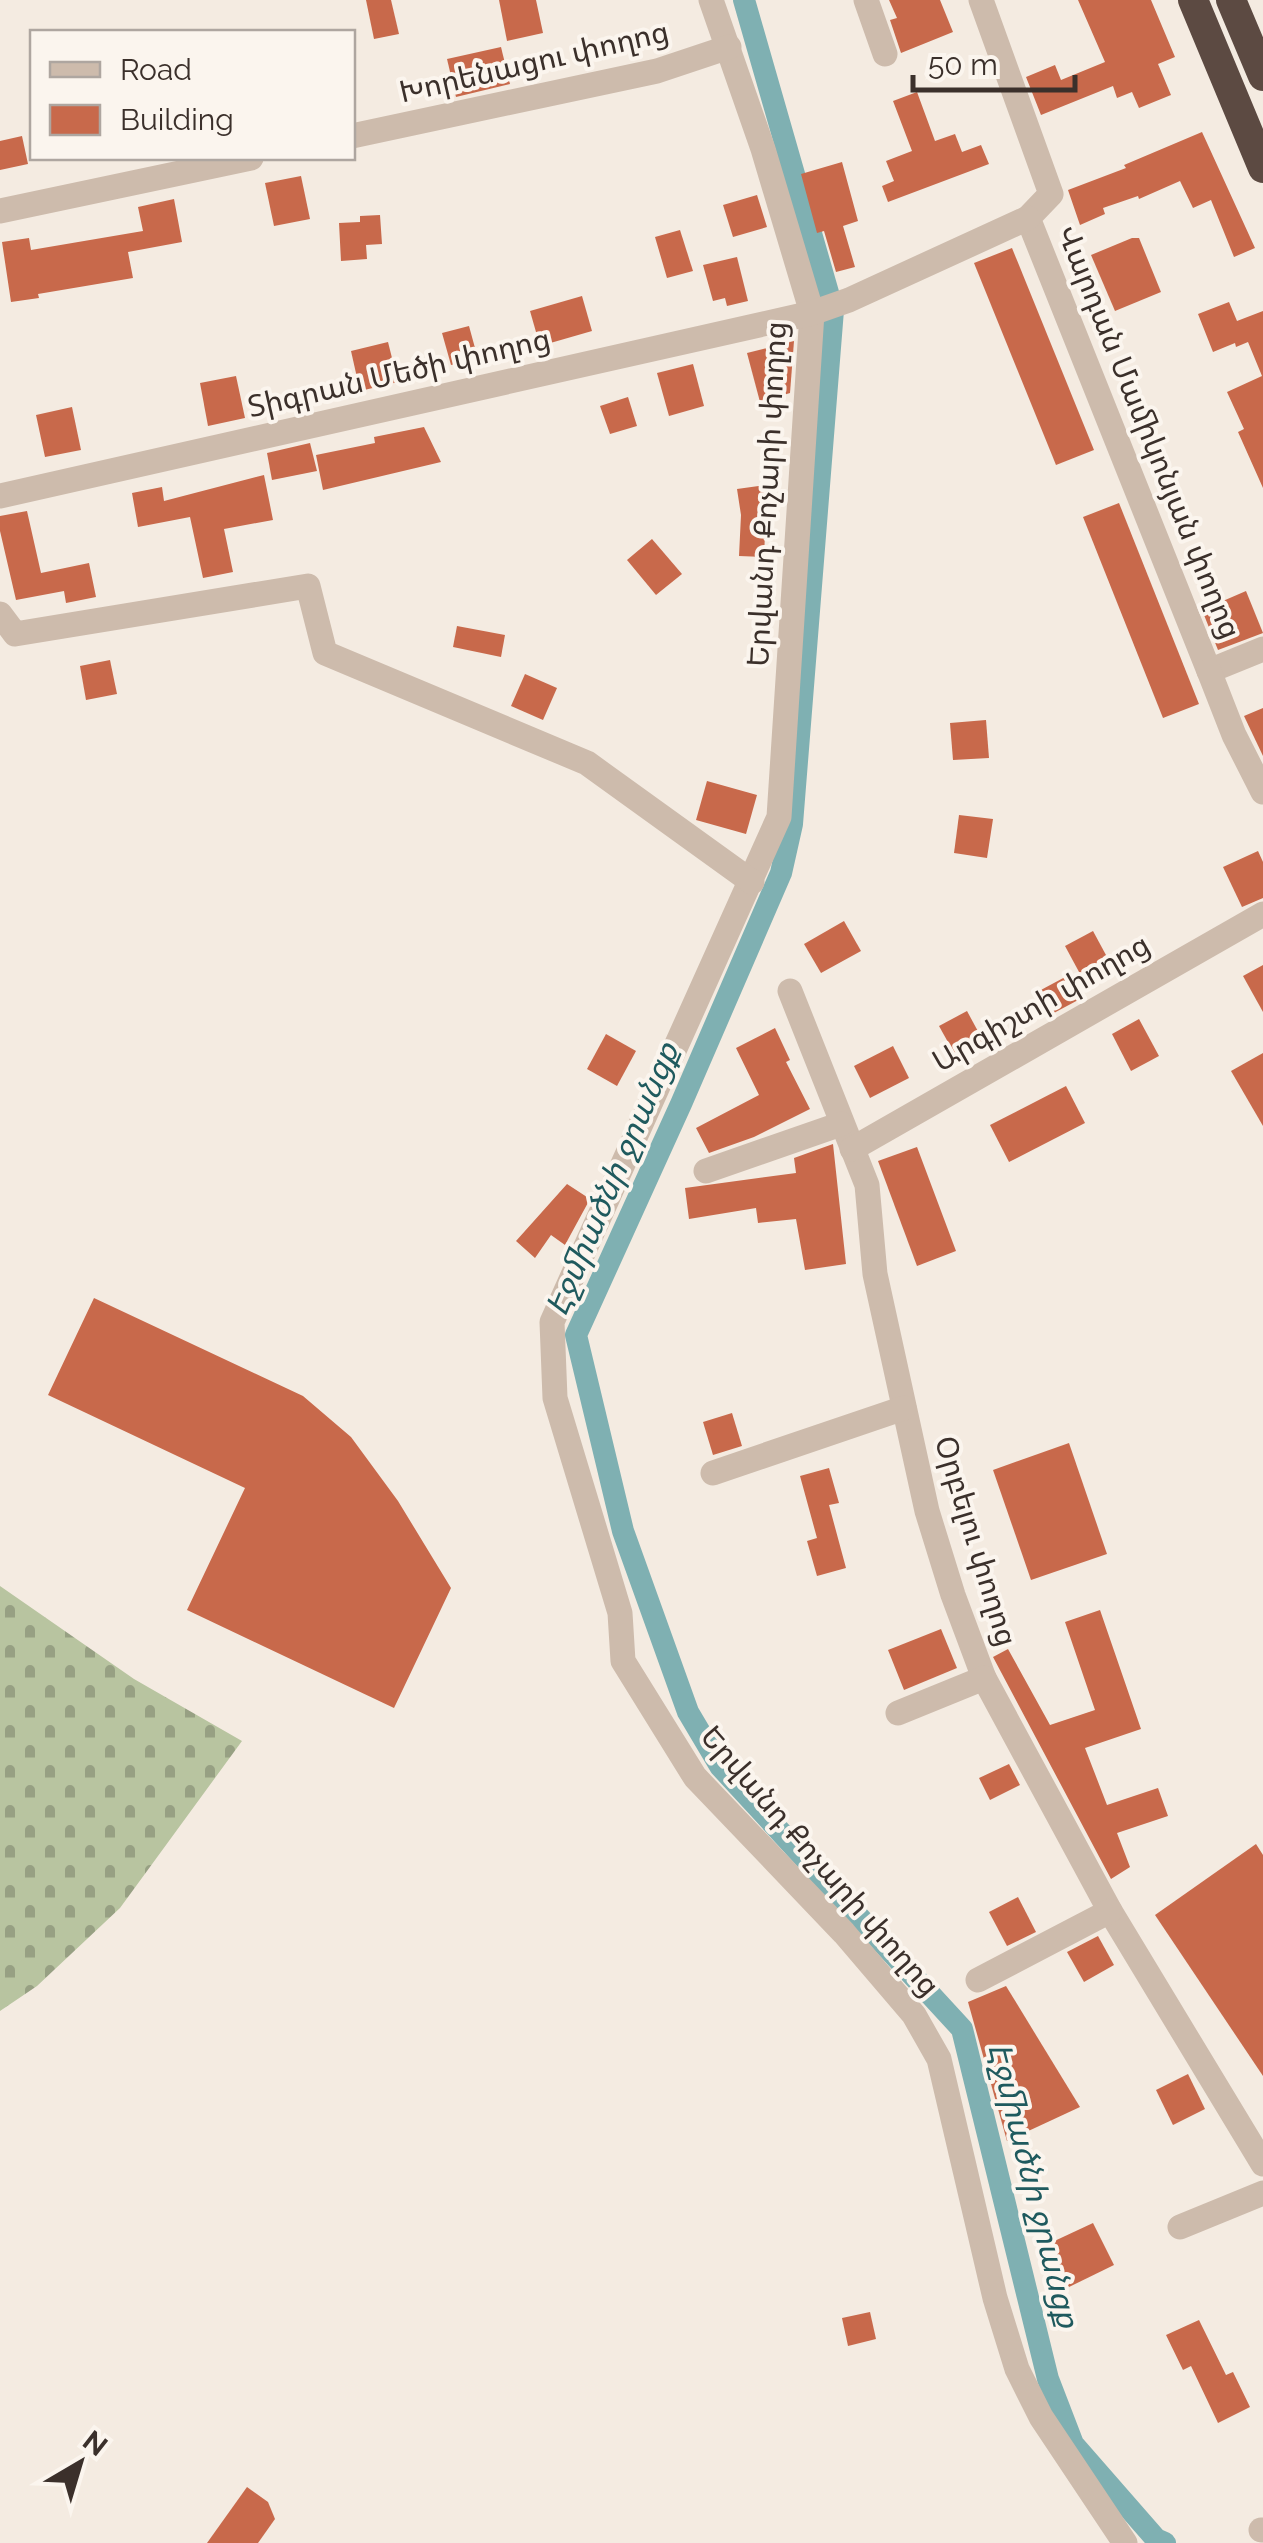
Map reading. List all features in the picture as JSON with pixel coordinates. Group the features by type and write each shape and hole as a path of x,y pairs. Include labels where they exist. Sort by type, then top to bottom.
{"highway":[{"path":"1192,0 1263,168"},
{"path":"1231,0 1263,76"}],"street":[{"name":"Երվանդ Քոչարի փողոց","path":"712,0 763,149 812,313 779,816 552,1322 555,1398 620,1613 623,1661 695,1777 844,1933 914,2015 939,2059 995,2298 1017,2370 1042,2417 1125,2543"},
{"path":"866,0 884,54"},
{"name":"Վարդան Մամիկոնյան փողոց","path":"981,0 1051,194 1028,218 1209,671 1263,649"},
{"name":"Խորենացու փողոց","path":"355,135 657,71 728,47"},
{"path":"0,211 242,160"},
{"name":"Տիգրան Մեծի փողոց","path":"0,496 812,313 1028,218"},
{"path":"7,624 308,586 325,653 587,763 752,882"},
{"path":"1209,671 1234,735 1263,792"},
{"name":"Արգիշտի փողոց","path":"852,1149 1263,914"},
{"name":"Օրբելու փողոց","path":"790,992 867,1185 874,1274 927,1512 984,1678 1110,1911 1263,2164"},
{"path":"706,1171 841,1124"},
{"path":"713,1473 904,1408"},
{"path":"898,1713 984,1678"},
{"path":"978,1980 1110,1911"},
{"path":"1236,2120 1263,2114"},
{"path":"1180,2227 1263,2193"}],"green space":[{"path":"0,1586 134,1679 242,1741 120,1908 37,1986 0,2011"}],"building":[{"path":"366,0 391,0 399,34 374,39"},
{"path":"499,0 536,0 543,33 507,41"},
{"path":"889,0 940,0 953,32 901,53 890,20 897,18"},
{"path":"1078,0 1151,0 1175,57 1158,64 1171,95 1139,108 1132,92 1117,98 1113,86 1041,115 1026,77 1055,65 1061,80 1105,62"},
{"path":"501,47 510,84 456,97 447,59"},
{"path":"917,92 935,141 955,134 962,152 981,145 989,164 888,202 882,186 894,181 886,161 912,151 893,101"},
{"path":"1202,132 1255,248 1234,257 1211,200 1193,208 1180,181 1139,199 1138,196 1103,208 1105,214 1080,225 1068,190"},
{"path":"22,136 28,164 0,170 0,141"},
{"path":"842,162 858,221 843,226 855,267 836,272 824,231 817,233 801,174"},
{"path":"301,176 310,219 274,226 265,183"},
{"path":"757,195 767,227 733,237 723,205"},
{"path":"174,199 182,242 128,252 133,278 11,302 2,242 29,238 31,250 143,231 138,207"},
{"path":"380,215 382,244 366,245 367,259 341,261 339,223 360,222 360,216"},
{"path":"680,230 693,271 667,278 655,237"},
{"path":"1139,238 1161,292 1115,311 1091,255"},
{"path":"1012,248 1094,450 1056,465 974,263"},
{"path":"737,257 748,301 727,306 725,298 713,301 703,265"},
{"path":"582,296 592,331 540,346 530,311"},
{"path":"1229,302 1237,321 1263,311 1263,488 1238,432 1244,429 1227,392 1262,376 1248,342 1213,352 1198,314"},
{"path":"469,326 478,359 451,365 442,333"},
{"path":"794,341 790,393 760,402 747,353"},
{"path":"388,342 398,382 360,391 351,351"},
{"path":"693,364 704,406 669,416 657,373"},
{"path":"236,376 245,418 208,426 200,383"},
{"path":"628,397 637,426 610,434 600,406"},
{"path":"72,407 81,450 45,457 36,415"},
{"path":"424,427 441,462 323,490 316,455 375,443 374,437"},
{"path":"310,443 317,471 272,480 267,453"},
{"path":"264,475 273,520 224,529 233,572 203,578 190,517 138,527 132,493 162,487 164,501"},
{"path":"765,485 769,509 764,557 739,556 741,515 737,489"},
{"path":"1119,503 1199,704 1163,718 1083,517"},
{"path":"27,511 41,573 89,563 96,597 66,603 64,591 16,600 0,516"},
{"path":"652,539 682,574 656,595 627,560"},
{"path":"1246,591 1263,633 1218,650 1202,610"},
{"path":"457,626 505,635 501,657 453,647"},
{"path":"110,660 117,694 86,700 80,666"},
{"path":"525,674 557,688 543,720 511,706"},
{"path":"1263,708 1263,756 1244,716"},
{"path":"986,720 989,758 953,760 950,723"},
{"path":"707,781 757,795 746,834 696,820"},
{"path":"959,815 993,819 987,858 954,853"},
{"path":"1258,851 1263,862 1263,898 1242,907 1223,867"},
{"path":"844,921 861,951 821,973 804,944"},
{"path":"1093,931 1113,968 1085,983 1065,946"},
{"path":"1263,965 1263,1012 1243,976"},
{"path":"1067,976 1080,999 1052,1014 1039,991"},
{"path":"967,1011 987,1048 959,1062 939,1026"},
{"path":"1139,1019 1159,1056 1131,1071 1112,1034"},
{"path":"775,1028 790,1060 786,1062 810,1109 754,1137 709,1153 696,1128 759,1095 736,1048"},
{"path":"606,1034 636,1051 617,1086 587,1069"},
{"path":"893,1046 909,1078 870,1098 854,1066"},
{"path":"1263,1053 1263,1126 1231,1071"},
{"path":"1066,1086 1085,1123 1009,1162 990,1125"},
{"path":"833,1144 846,1264 805,1270 796,1219 758,1223 756,1208 689,1219 685,1188 796,1173 794,1158"},
{"path":"917,1147 956,1251 917,1266 878,1161"},
{"path":"567,1184 590,1199 565,1245 551,1235 535,1258 516,1241"},
{"path":"94,1298 303,1396 351,1437 398,1501 451,1588 394,1708 187,1610 245,1488 48,1395"},
{"path":"732,1413 742,1446 713,1455 703,1422"},
{"path":"1069,1443 1107,1554 1031,1580 993,1470"},
{"path":"829,1468 839,1503 829,1505 846,1568 817,1576 807,1541 817,1538 800,1476"},
{"path":"1100,1610 1141,1729 1085,1748 1107,1805 1158,1788 1168,1816 1117,1833 1130,1867 1111,1879 993,1657 1008,1649 1050,1725 1095,1710 1065,1622"},
{"path":"941,1629 957,1668 904,1690 888,1650"},
{"path":"1009,1764 1020,1785 990,1800 979,1778"},
{"path":"1256,1844 1263,1855 1263,2076 1155,1915"},
{"path":"1018,1897 1036,1932 1007,1946 989,1912"},
{"path":"1098,1936 1114,1965 1084,1982 1067,1952"},
{"path":"1006,1986 1080,2107 1007,2141 968,2002"},
{"path":"1188,2074 1205,2109 1173,2125 1156,2090"},
{"path":"1093,2223 1114,2265 1069,2287 1048,2244"},
{"path":"870,2312 876,2339 848,2346 842,2318"},
{"path":"1199,2320 1226,2375 1233,2372 1250,2407 1218,2423 1191,2366 1183,2370 1166,2335"},
{"path":"247,2487 268,2502 275,2519 258,2543 207,2543"}],"waterway":[{"name":"Էջմիածնի ջրանցք","path":"744,0 833,310 792,824 781,873 576,1335 623,1531 688,1712 720,1766 962,2029 1048,2379 1073,2444 1156,2539 1165,2543"}]}
